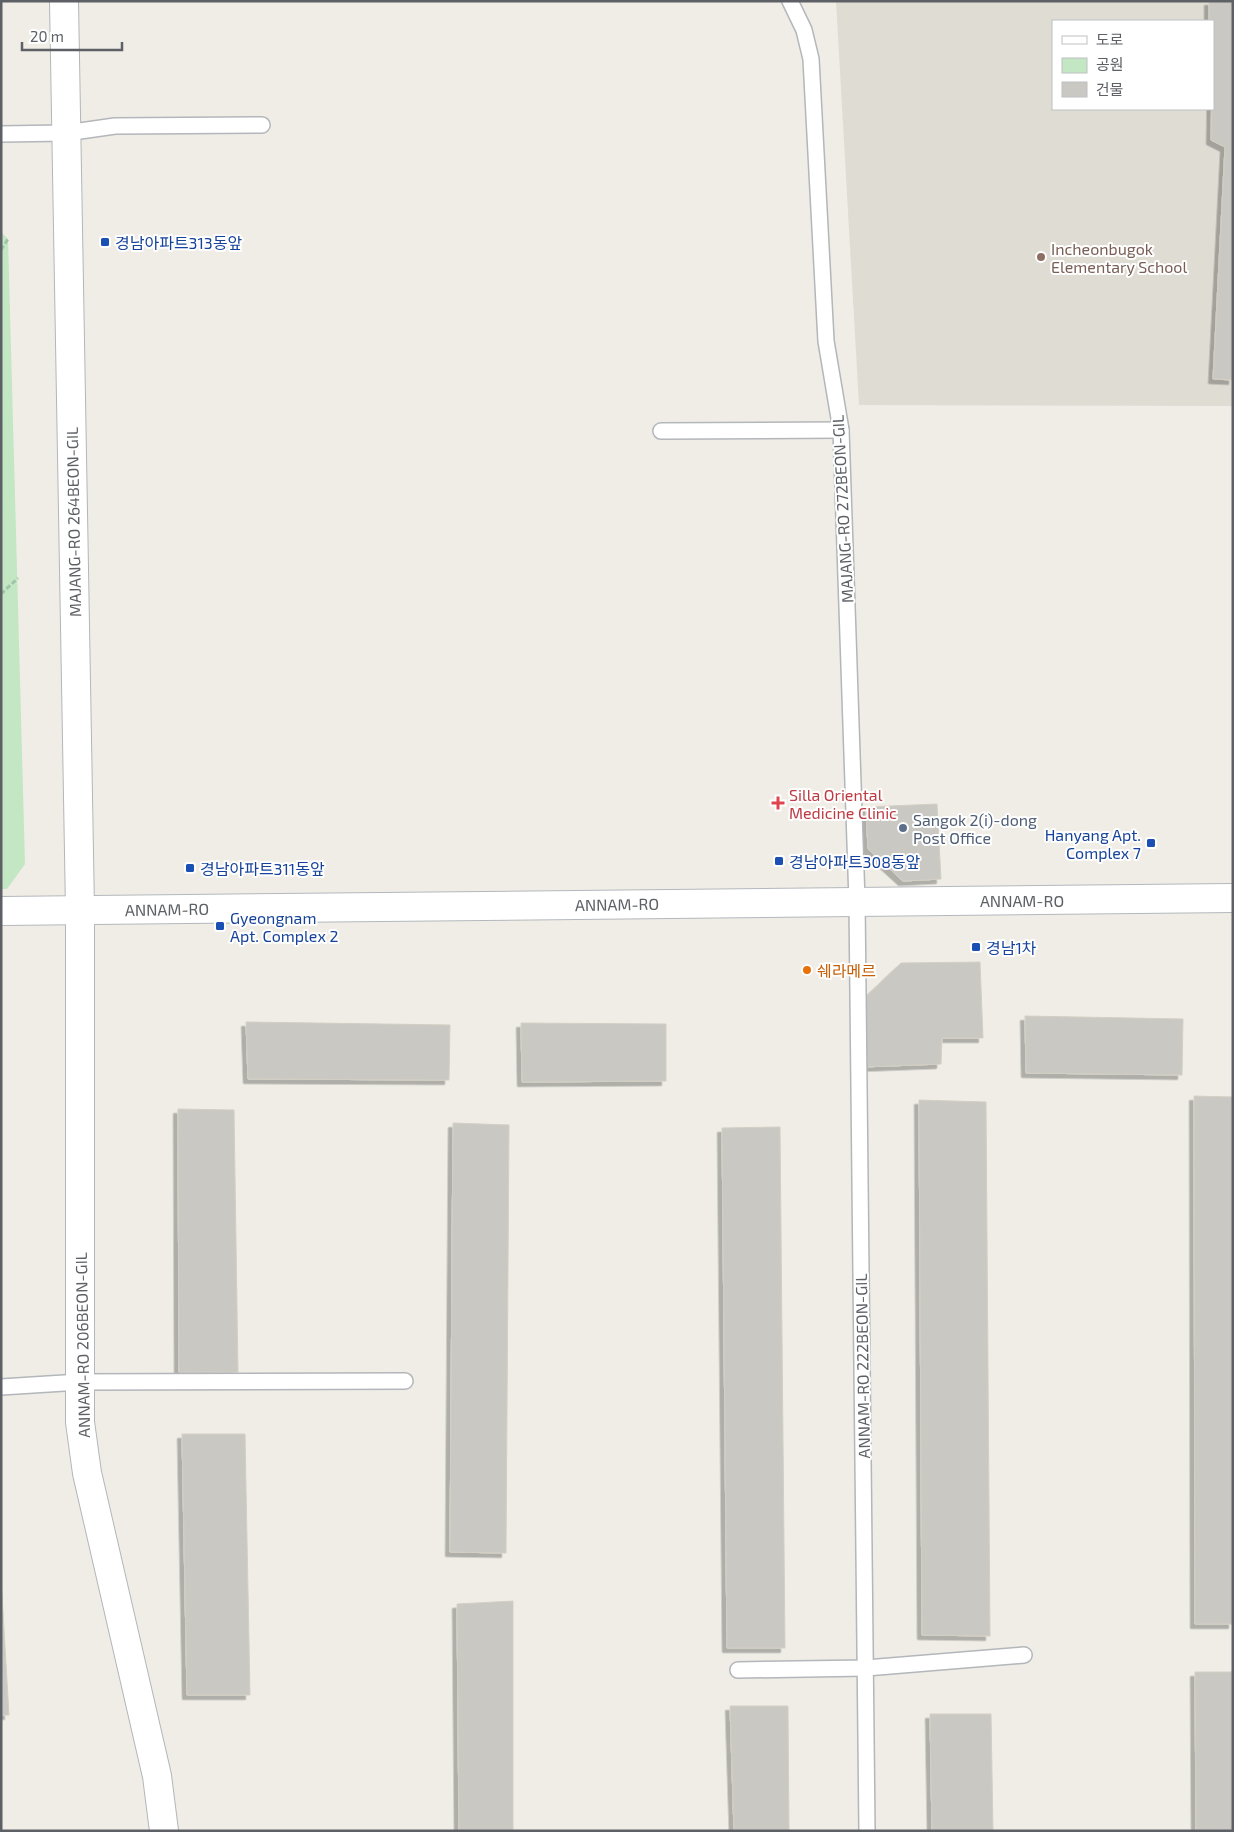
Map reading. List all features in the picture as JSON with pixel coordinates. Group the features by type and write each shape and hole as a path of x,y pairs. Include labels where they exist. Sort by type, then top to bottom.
{"street":[{"name":"MAJANG-RO 264BEON-GIL","path":"64,1 80,910"},
{"name":"ANNAM-RO","path":"1,911 1233,898"},
{"name":"ANNAM-RO 206BEON-GIL","path":"80,910 80,1422 87,1473 157,1776 164,1831"}],"lane":[{"name":"MAJANG-RO 272BEON-GIL","path":"790,1 804,30 811,59 826,341 841,430 857,901"},
{"path":"1,134 66,133 115,126 262,124"},
{"path":"661,431 841,430"},
{"name":"ANNAM-RO 222BEON-GIL","path":"857,901 868,1831"},
{"path":"1,1386 80,1382 404,1380"},
{"path":"738,1670 866,1668 1024,1655"}],"path":[{"path":"1,250 8,239"},
{"path":"1,594 18,578"}],"shaded area":[{"name":"Incheonbugok Elementary School","path":"836,1 1233,1 1233,406 859,405"}],"green space":[{"path":"1,232 8,239 25,864 7,889 1,889"}],"building":[{"path":"1209,1 1233,1 1233,380 1213,379 1225,147 1211,140 1212,110 1214,110 1214,20 1209,20"},
{"name":"Sangok 2(i)-dong Post Office","path":"937,804 941,879 903,881 868,849 866,807"},
{"path":"980,962 983,1038 942,1038 941,1064 862,1067 862,1000 901,963"},
{"path":"1025,1016 1183,1019 1182,1075 1026,1073"},
{"path":"246,1022 450,1025 449,1080 248,1079"},
{"path":"521,1023 666,1024 666,1081 522,1082"},
{"path":"1194,1096 1233,1097 1233,1624 1195,1624"},
{"path":"919,1100 986,1102 990,1636 922,1635"},
{"path":"178,1109 234,1110 238,1372 179,1372"},
{"path":"453,1123 509,1125 506,1553 450,1552"},
{"path":"780,1127 785,1648 727,1648 722,1128"},
{"path":"182,1434 245,1434 250,1695 187,1695"},
{"path":"1,1578 9,1715 1,1715"},
{"path":"513,1601 513,1831 459,1831 457,1604"},
{"path":"1195,1672 1233,1672 1233,1831 1196,1831"},
{"path":"730,1706 788,1706 789,1831 734,1831"},
{"path":"930,1714 991,1714 993,1831 932,1831"}],"place":[{"name":"경남아파트313동앞","path":"105,242"},
{"name":"Incheonbugok Elementary School","path":"1041,257"},
{"name":"Silla Oriental Medicine Clinic","path":"778,803"},
{"name":"Sangok 2(i)-dong Post Office","path":"903,828"},
{"name":"Hanyang Apt. Complex 7","path":"1151,843"},
{"name":"경남아파트308동앞","path":"779,861"},
{"name":"경남아파트311동앞","path":"190,868"},
{"name":"Gyeongnam Apt. Complex 2","path":"220,926"},
{"name":"경남1차","path":"976,947"},
{"name":"쉐라메르","path":"807,970"}]}
